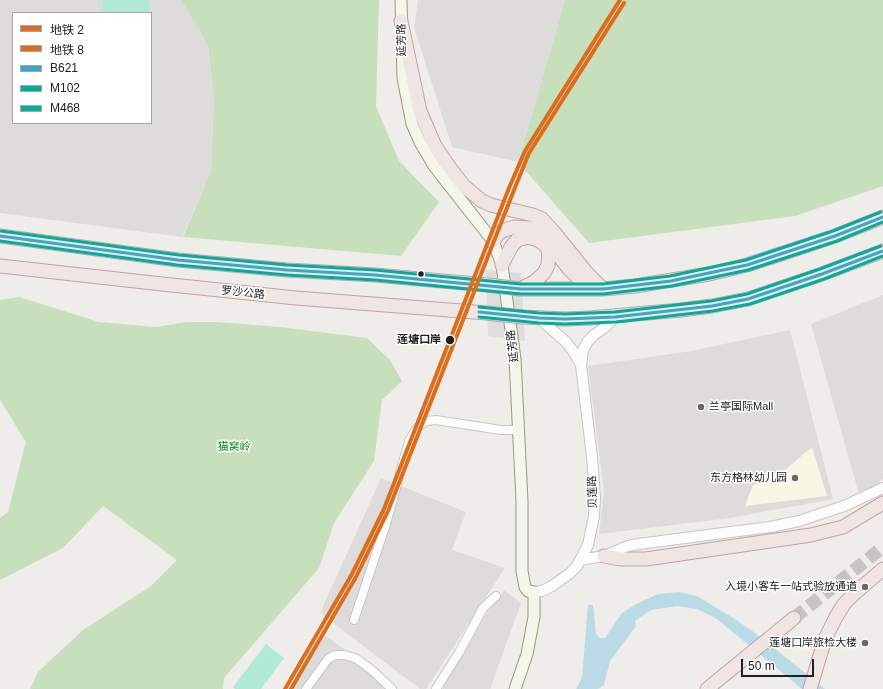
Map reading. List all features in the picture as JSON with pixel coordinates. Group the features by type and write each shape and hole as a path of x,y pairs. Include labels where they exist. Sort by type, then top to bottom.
{"highway":[{"path":"401,21 420,111 435,146 450,168 464,186 482,201 491,205 533,215 542,219 586,272 603,289"},
{"path":"0,236 186,260 287,270 375,274 521,289 603,289 671,281 747,265 835,236 883,216"},
{"path":"493,241 499,233 514,227 530,228 537,231 545,238 568,268 578,278 586,283 603,289"},
{"path":"502,265 511,247 517,240 528,237 538,240 544,244 549,251 548,265 544,273 534,282 521,289"},
{"path":"539,318 565,319 615,317 689,309 748,299 822,274 883,250"},
{"name":"罗沙公路","path":"0,266 155,284 296,298 539,318"},
{"path":"604,556 620,559 646,559 776,541 828,531 850,523 883,503"},
{"path":"810,689 825,639 836,617 844,604 883,569"},
{"path":"707,689 794,618"}],"main road":[{"name":"延芳路","path":"401,0 403,78 412,124 421,144 434,166 493,241 502,265 515,359 522,501 522,571 525,587 528,591 534,592"},
{"path":"515,689 527,654 534,617 534,592"}],"street":[{"name":"贝莲路","path":"534,592 542,591 569,574 580,560 588,545 592,530 595,497 592,457 581,365 583,350 588,341 615,317"},
{"name":"贝莲路","path":"539,318 566,342 581,365"},
{"path":"354,620 386,524 410,439 418,427 426,421 436,420 501,430 519,430"},
{"path":"580,560 604,556 628,546 638,544 799,521 844,506 883,488"},
{"path":"436,689 460,651 483,608 496,596"},
{"path":"306,689 328,659 335,655 345,655 356,659 373,671 392,689"}],"shaded area":[{"path":"0,0 181,0 208,45 214,99 211,171 182,237 0,213"},
{"path":"418,0 565,0 518,162 452,147 414,27"},
{"path":"883,295 883,479 860,498 811,324"},
{"name":"兰亭国际Mall","path":"790,330 833,499 730,518 599,534 604,491 588,366 691,351"},
{"name":"东方格林幼儿园","path":"812,447 827,496 745,506 753,485 785,470"},
{"path":"381,478 466,512 452,550 505,568 426,689 420,689 320,613"},
{"path":"504,590 521,603 490,689 442,689 486,614"},
{"path":"322,633 398,689 283,689"}],"green space":[{"path":"102,0 149,0 149,12 103,12"},
{"path":"181,0 379,0 376,106 399,161 439,202 401,256 183,237 211,171 214,99 208,45"},
{"path":"565,0 883,0 883,186 795,216 589,243 518,162"},
{"name":"猫窝岭","path":"19,297 99,322 156,327 187,322 217,322 280,327 367,338 390,360 402,381 382,400 374,461 334,523 319,568 224,678 223,689 30,689 38,672 83,630 151,586 177,560 103,506 63,548 0,580 0,518 8,512 26,442 0,400 0,300"},
{"path":"266,644 284,658 261,689 235,689 233,687"}],"water":[{"path":"679,592 697,596 735,619 758,635 825,689 802,689 717,619 697,609 677,606 651,610 635,621 636,626 610,661 604,685 598,689 576,689 582,678 588,605 593,605 596,634 600,638 605,638 622,613 636,604 658,594"}],"pier":[{"path":"486,270 521,273 525,341 488,336"}],"tunnel":[{"path":"794,618 883,547"}],"metro line":[{"name":"2","path":"285,689 352,574 384,509 509,188 525,151 620,0"},
{"name":"8","path":"291,689 356,577 388,511 529,153 624,3"}],"transit line":[{"name":"M468","path":"1,231 179,255 287,265 375,270 521,284 603,284 670,276 746,260 833,231 881,212"},
{"name":"B621","path":"0,236 178,260 287,270 375,275 521,289 603,289 671,281 747,265 835,236 883,217"},
{"name":"M102","path":"0,241 177,265 287,275 375,280 521,294 603,294 672,286 748,270 837,241 883,222"},
{"name":"M468","path":"479,307 565,314 615,312 711,301 747,294 881,246"},
{"name":"B621","path":"479,312 565,319 615,317 712,306 748,299 822,274 883,251"},
{"name":"M102","path":"479,317 565,324 616,322 713,311 750,304 824,279 883,256"}],"place":[{"name":"莲塘口岸","path":"450,340"},
{"name":"兰亭国际Mall","path":"701,407"},
{"name":"东方格林幼儿园","path":"795,478"},
{"name":"入境小客车一站式验放通道","path":"865,587"},
{"name":"莲塘口岸旅检大楼","path":"865,643"}]}
